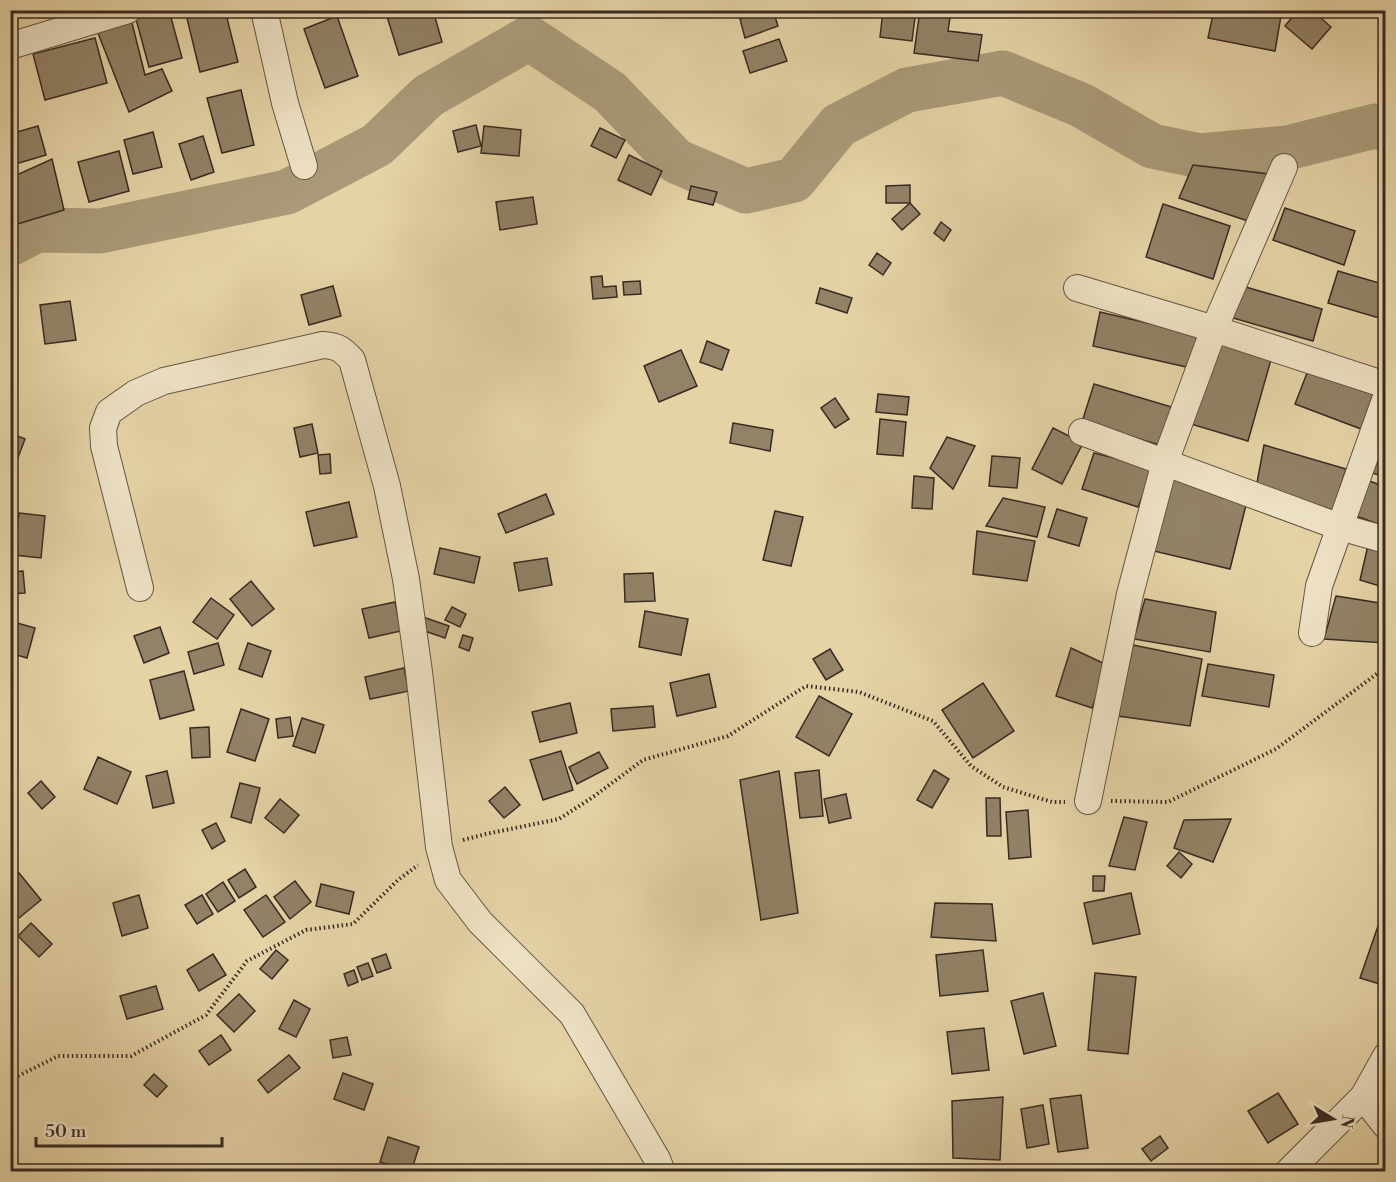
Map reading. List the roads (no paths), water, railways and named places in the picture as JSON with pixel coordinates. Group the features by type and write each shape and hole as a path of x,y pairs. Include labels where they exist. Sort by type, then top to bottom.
{"street":[{"path":"10,46 128,10"},
{"path":"264,10 285,103 304,166"},
{"path":"1088,801 1130,594 1165,462 1214,328 1284,167"},
{"path":"1077,288 1214,328 1386,385"},
{"path":"140,588 104,446 103,428 110,412 136,393 164,381 323,345 343,350 352,360 375,440 406,579 439,847 448,879 480,922 572,1014 662,1172"},
{"path":"1312,633 1319,586 1386,397"},
{"path":"1082,432 1340,526 1386,540"},
{"path":"1287,1172 1363,1097 1386,1056"},
{"path":"1363,1097 1386,1126"}],"waterway":[{"path":"10,244 37,230 100,231 287,192 377,145 428,96 529,38 610,92 676,161 746,191 794,180 839,125 907,90 1003,73 1081,105 1152,146 1200,156 1287,148 1375,126 1386,129"}]}
